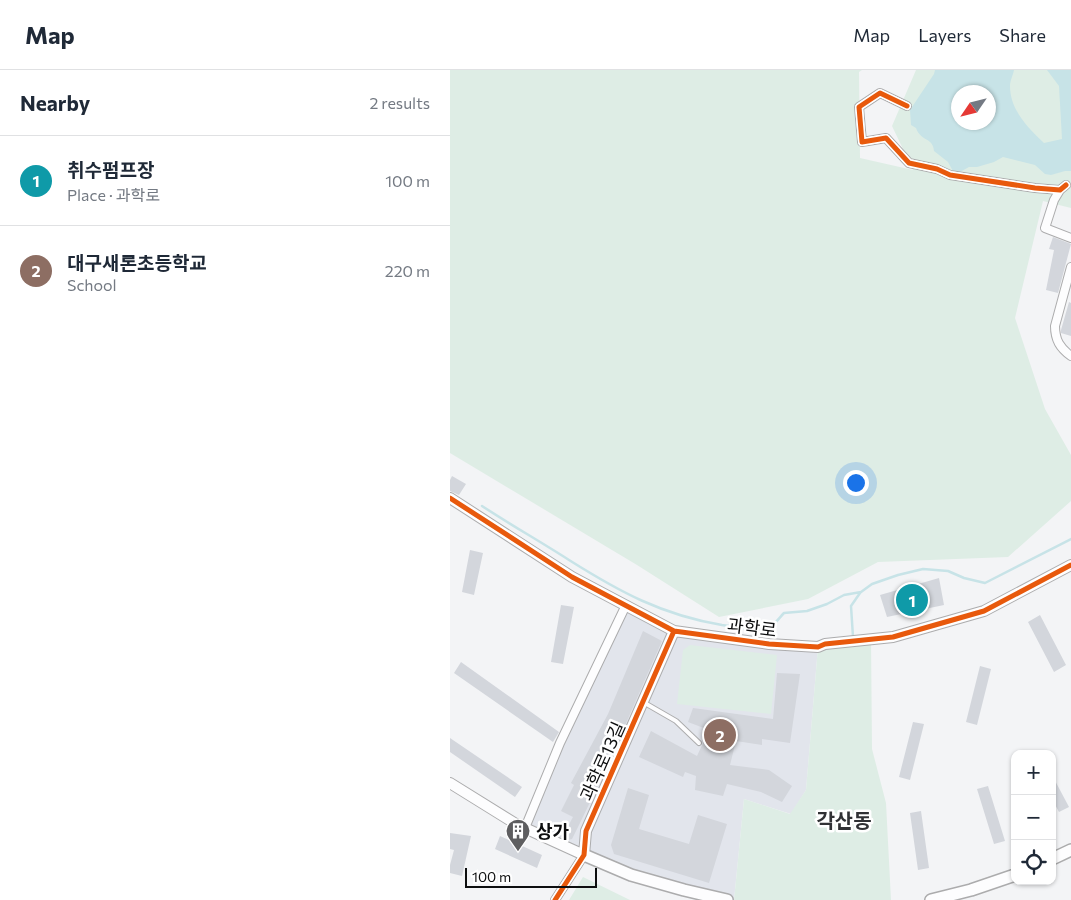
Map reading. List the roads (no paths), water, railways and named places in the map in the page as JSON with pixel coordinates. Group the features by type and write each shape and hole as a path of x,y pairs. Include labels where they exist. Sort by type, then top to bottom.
{"main road":[{"path":"1056,857 1071,850"},
{"path":"584,856 631,874 684,890 727,900"},
{"path":"931,900 971,890 1011,876"}],"street":[{"path":"907,106 880,93 859,107 862,142 886,138 909,163 937,169 950,175 1035,188 1063,187 1054,200 1046,228 1071,238"},
{"path":"1071,267 1055,326 1055,335 1058,343 1071,356"},
{"name":"과학로","path":"450,498 572,577 674,631 769,644 818,647 825,644 893,637 984,611 1071,565"},
{"path":"525,828 560,743 626,606"},
{"name":"과학로13길","path":"555,900 584,856 586,831 674,631"},
{"path":"450,783 525,828 584,856"}],"lane":[{"path":"643,702 676,721 699,744"}],"water":[{"path":"935,70 1014,70 1010,82 1011,95 1021,118 1044,143 1062,139 1059,86 1047,70 1071,70 1071,171 1051,175 1045,174 1035,165 1003,157 994,162 977,167 969,167 954,173 948,162 934,151 931,143 911,125 910,110"}],"waterway":[{"path":"482,506 588,572 642,601 700,621 746,629 759,629 771,626 784,613 807,611 827,604 844,595 861,592 872,584 923,569 948,571 964,578 985,583 1071,539"},
{"path":"853,637 851,606 860,593"}],"place":[{"name":"취수펌프장","path":"912,600"},
{"name":"대구새론초등학교","path":"720,735"},
{"name":"상가","path":"518,852"}],"district":[{"name":"각산동","path":"844,820"}]}
